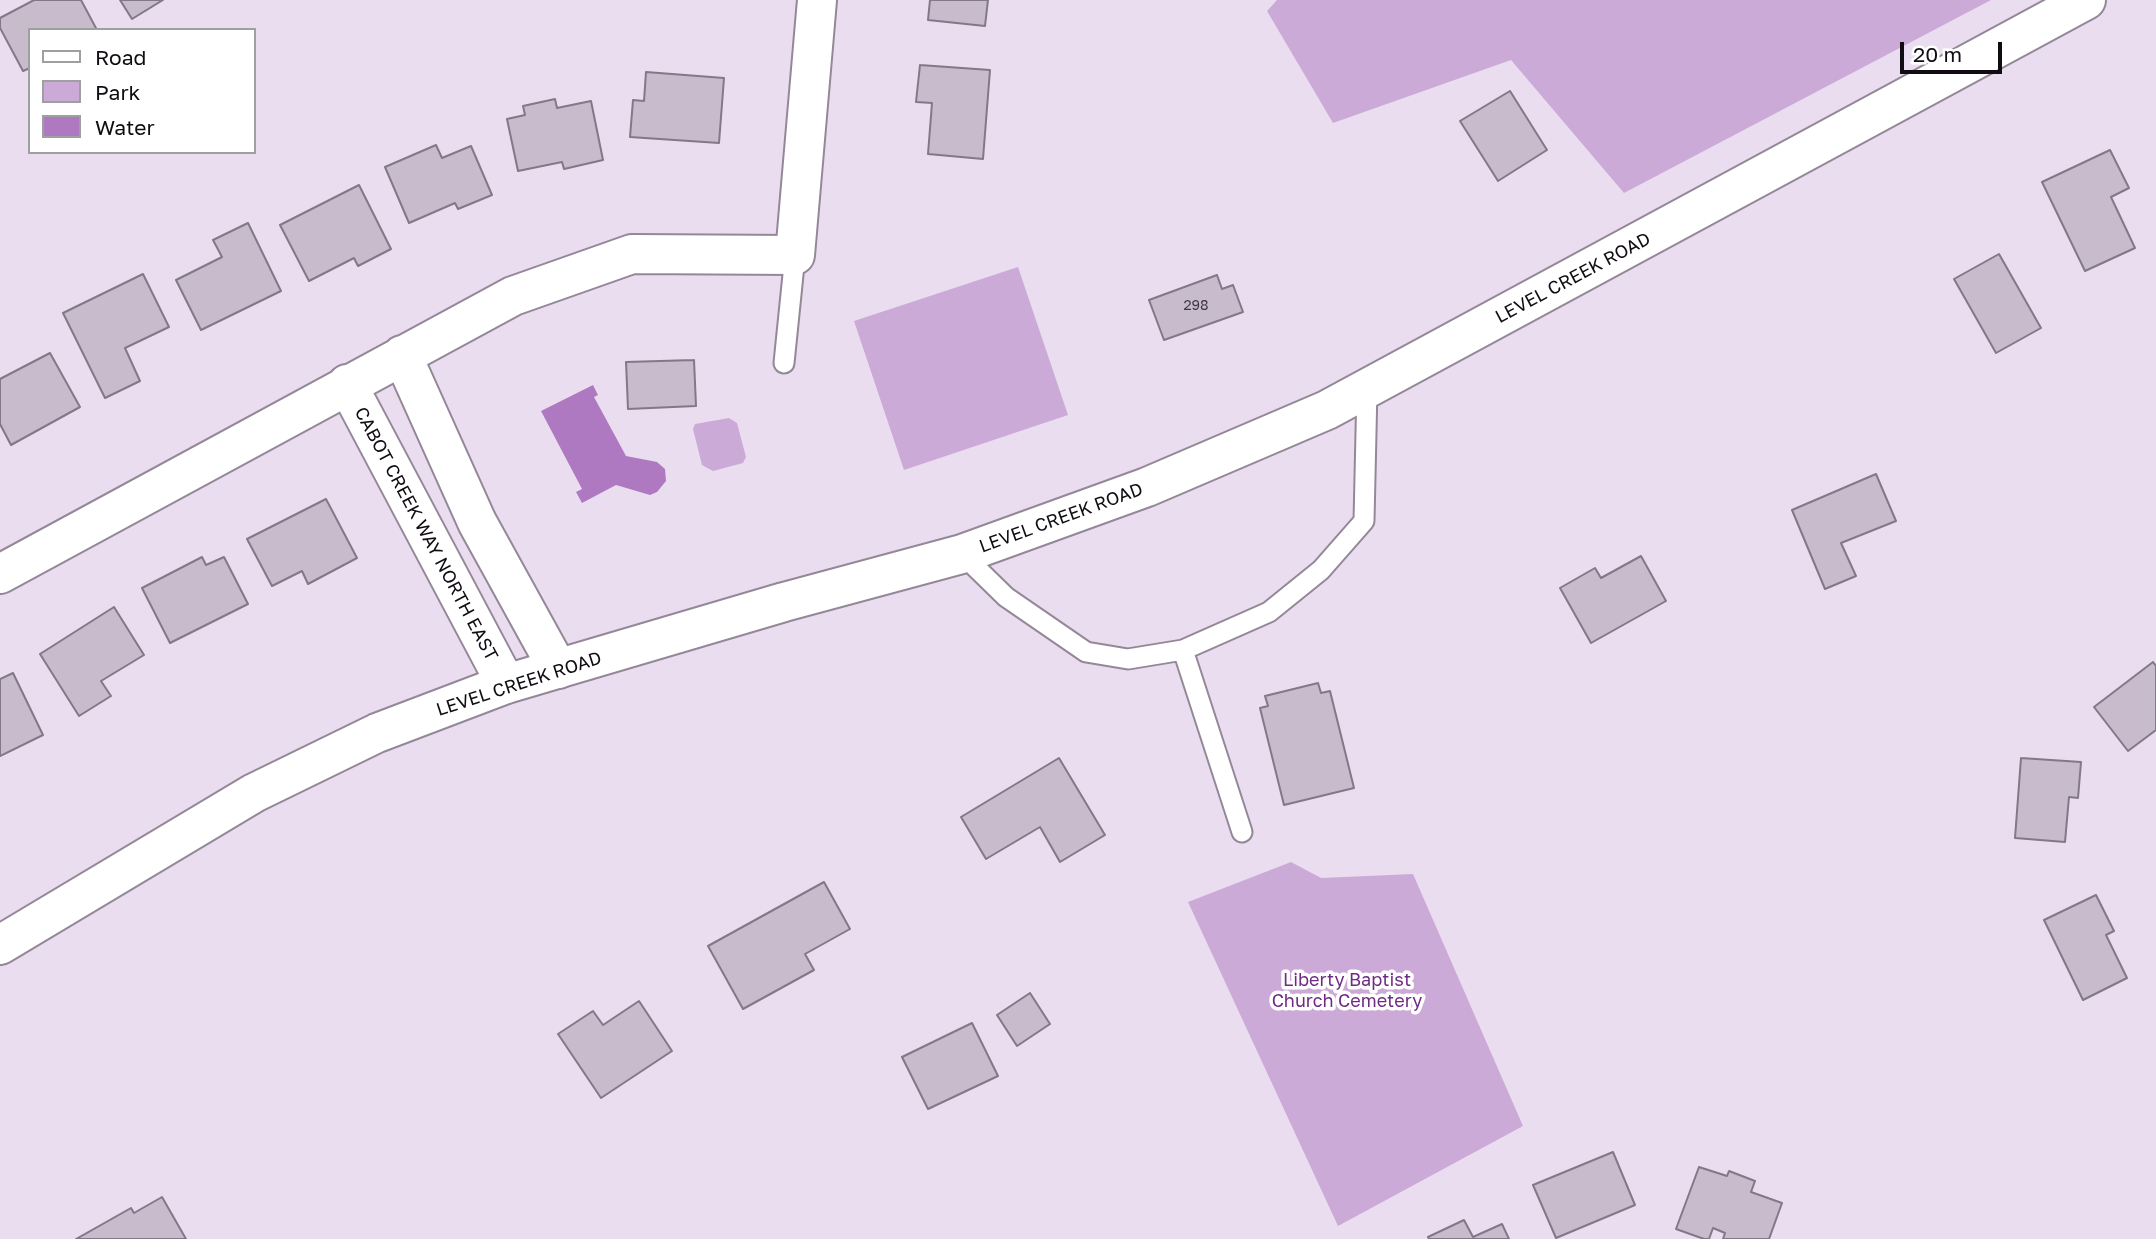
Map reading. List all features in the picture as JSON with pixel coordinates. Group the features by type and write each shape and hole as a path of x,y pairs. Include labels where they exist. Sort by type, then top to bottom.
{"street":[{"path":"0,574 346,384 513,296 632,254 795,255 817,0"},
{"name":"LEVEL CREEK ROAD","path":"0,945 254,793 377,733 506,684 962,554 1147,487 1327,410 2086,0"},
{"path":"402,355 477,522 558,669"},
{"name":"CABOT CREEK WAY NORTH EAST","path":"346,384 506,684"}],"lane":[{"path":"784,363 795,255"},
{"path":"962,554 1006,597 1086,652 1128,659 1183,650 1269,612 1321,570 1364,521 1367,388"},
{"path":"1183,650 1242,832"}],"green space":[{"path":"1277,0 1991,0 1624,193 1511,60 1333,123 1267,11"},
{"path":"1018,267 1068,415 904,470 854,321"},
{"path":"729,418 737,423 746,457 743,463 713,471 702,465 693,429 695,424"},
{"name":"Liberty Baptist Church Cemetery","path":"1291,862 1321,878 1413,874 1523,1126 1338,1226 1188,902"}],"water":[{"path":"593,385 598,395 594,397 626,456 657,462 665,469 666,481 657,492 650,495 616,485 582,503 576,492 582,489 541,411"}],"building":[{"path":"34,0 81,0 96,28 28,28 28,69 23,71 0,28 0,18"},
{"path":"120,0 163,0 132,19"},
{"path":"930,0 988,0 985,26 928,20"},
{"path":"920,65 990,70 983,159 928,154 932,103 916,102"},
{"path":"646,72 724,78 719,143 630,137 633,100 644,101"},
{"path":"1510,91 1547,150 1498,181 1460,121"},
{"path":"555,99 557,108 591,101 603,160 564,169 562,162 518,171 507,119 525,115 523,106"},
{"path":"436,145 442,158 471,146 492,195 458,209 455,203 409,223 385,167"},
{"path":"2110,150 2129,188 2111,197 2135,248 2085,271 2042,182"},
{"path":"359,185 391,249 358,266 354,258 309,281 280,225"},
{"path":"248,223 281,291 201,330 176,280 222,257 213,240"},
{"path":"1999,254 2041,328 1996,353 1954,279"},
{"path":"143,274 169,327 125,348 140,381 105,398 63,313"},
{"path":"1217,275 1222,289 1233,285 1243,312 1164,340 1149,300"},
{"path":"50,353 80,407 11,445 0,424 0,379"},
{"path":"694,360 696,406 628,409 626,362"},
{"path":"1876,474 1896,521 1841,543 1856,576 1825,589 1792,510"},
{"path":"326,499 357,558 308,584 302,571 272,586 247,539"},
{"path":"1641,556 1666,601 1591,643 1560,588 1595,568 1601,578"},
{"path":"202,557 206,565 224,557 248,604 170,643 142,588"},
{"path":"114,607 144,655 101,681 111,696 79,716 40,654"},
{"path":"2153,662 2156,666 2156,730 2128,751 2094,707"},
{"path":"13,673 43,735 0,756 0,679"},
{"path":"1318,683 1321,693 1330,691 1354,788 1284,805 1260,708 1268,706 1265,696"},
{"path":"1059,758 1105,835 1060,862 1040,827 986,859 961,817"},
{"path":"2021,758 2081,762 2078,798 2069,797 2065,842 2015,838"},
{"path":"824,882 850,929 805,954 814,970 743,1009 708,946"},
{"path":"2096,895 2114,931 2106,935 2127,978 2083,1000 2044,920"},
{"path":"1030,993 1050,1024 1017,1046 997,1015"},
{"path":"639,1001 672,1051 601,1098 558,1034 593,1011 603,1025"},
{"path":"972,1023 998,1076 928,1109 902,1057"},
{"path":"1613,1152 1635,1205 1556,1238 1533,1185"},
{"path":"1699,1167 1727,1176 1729,1171 1755,1181 1751,1192 1782,1203 1769,1239 1723,1239 1725,1233 1713,1228 1709,1239 1704,1239 1676,1229"},
{"path":"162,1197 186,1239 76,1239 131,1208 134,1213"},
{"path":"1464,1220 1473,1237 1502,1224 1509,1239 1429,1239 1428,1237"}]}
